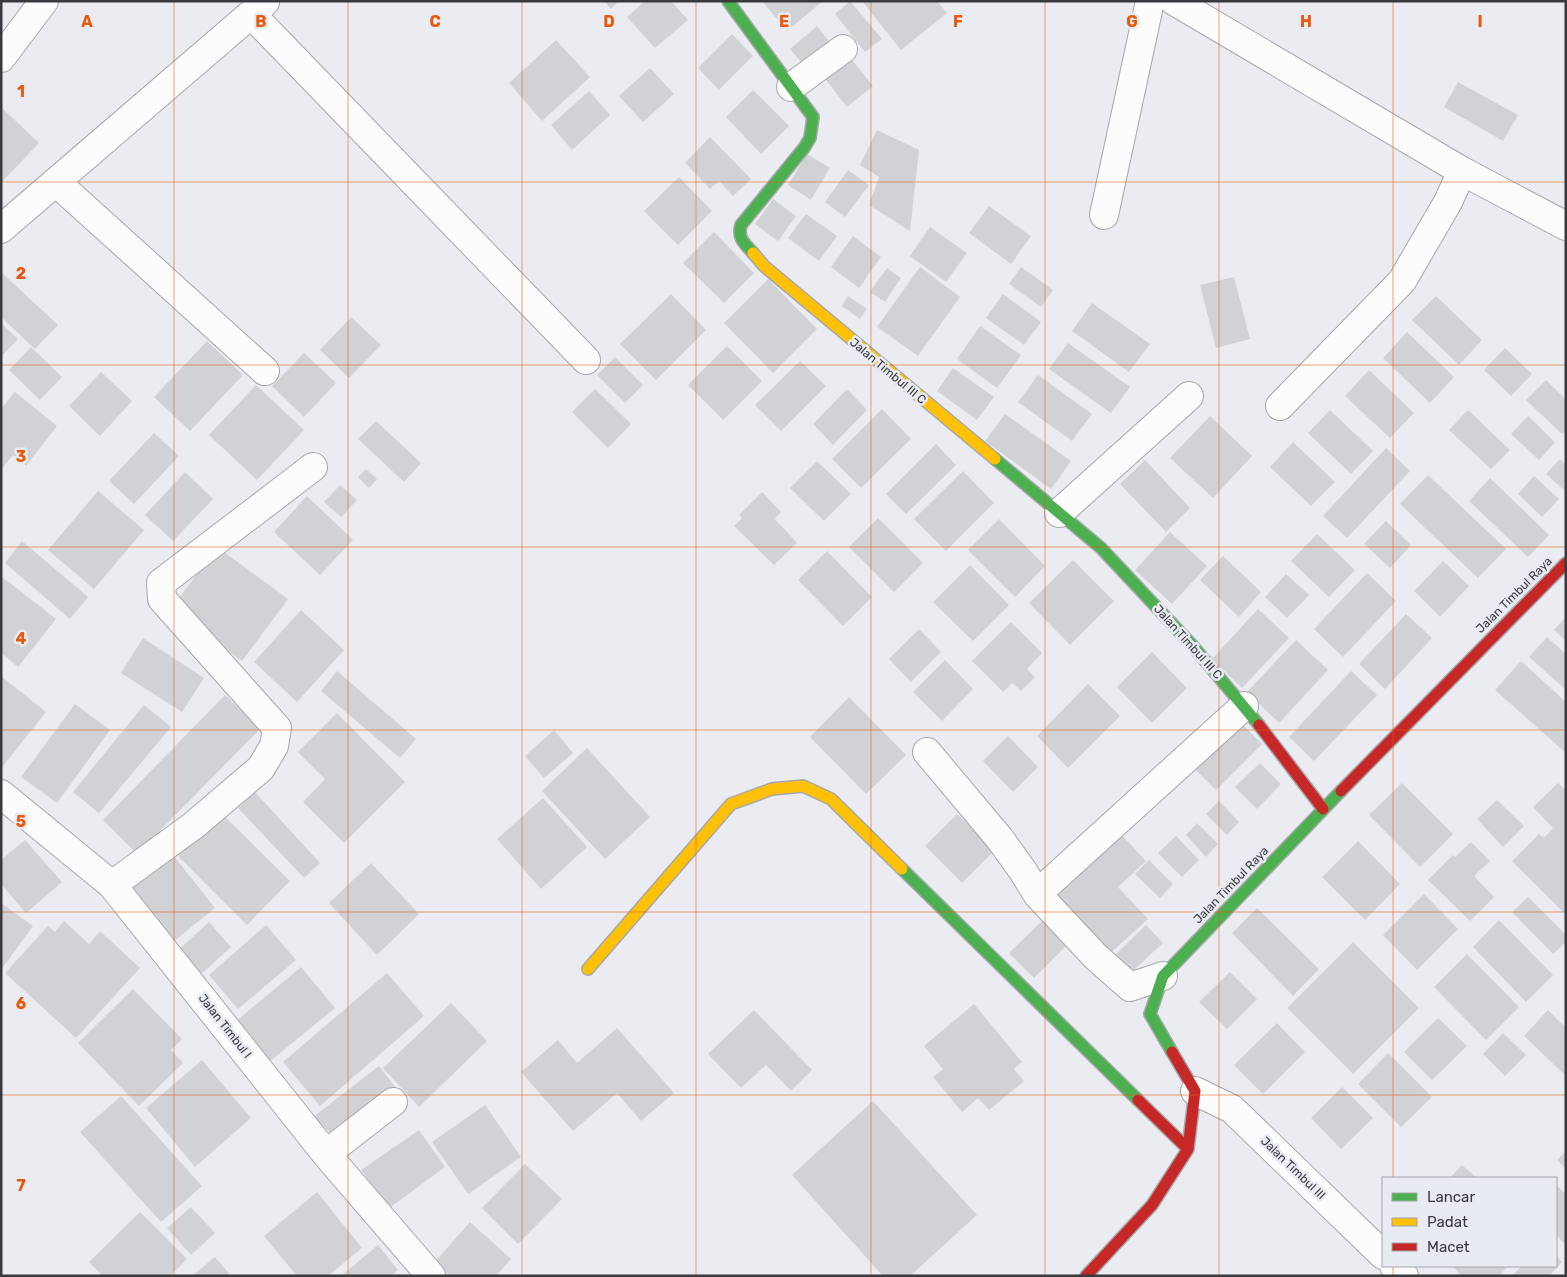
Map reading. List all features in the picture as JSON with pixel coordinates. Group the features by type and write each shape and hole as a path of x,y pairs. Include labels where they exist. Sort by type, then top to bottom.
{"street":[{"path":"1,58 44,1"},
{"name":"Jalan Timbul III C","path":"728,1 813,117 810,138 740,225 738,232 740,238 764,266 1101,548 1150,598 1244,706 1323,809"},
{"path":"1104,215 1150,1"},
{"path":"1174,1 1462,171 1566,226"},
{"path":"2,228 258,7 586,360"},
{"path":"791,87 843,49"},
{"path":"1280,406 1402,281 1448,202 1462,171"},
{"path":"56,182 265,371"},
{"path":"1060,513 1189,396"},
{"path":"112,885 194,825 261,768 274,746 277,728 162,599 162,583 313,467"},
{"name":"Jalan Timbul Raya","path":"1196,1091 1150,1014 1163,976 1323,809 1566,563"},
{"path":"1037,894 1244,706"},
{"path":"928,752 1000,839 1037,894 1096,957 1130,987 1163,976"},
{"path":"588,970 731,804 772,789 803,786 830,799 1188,1149"},
{"name":"Jalan Timbul I","path":"1,794 112,885 326,1154 431,1276"},
{"path":"1086,1276 1152,1205 1188,1149 1196,1091"},
{"name":"Jalan Timbul III","path":"1196,1091 1232,1108 1382,1255"},
{"path":"326,1154 392,1102"},
{"path":"1395,1267 1404,1276"}],"building":[{"path":"604,1 619,1 611,9"},
{"path":"645,1 671,1 688,20 655,48 627,17"},
{"path":"762,1 823,1 787,31"},
{"path":"850,1 882,39 865,52 835,14"},
{"path":"862,1 937,1 947,13 901,50"},
{"path":"817,26 835,49 808,70 790,49"},
{"path":"732,34 753,56 719,90 698,68"},
{"path":"556,40 590,77 542,121 509,83"},
{"path":"848,55 873,86 847,107 823,76"},
{"path":"650,68 674,94 643,122 619,96"},
{"path":"1458,82 1518,115 1503,141 1444,107"},
{"path":"753,90 789,126 761,154 726,117"},
{"path":"589,91 610,115 572,150 551,125"},
{"path":"1,107 39,143 1,183"},
{"path":"877,130 919,150 910,231 869,205 879,177 860,165"},
{"path":"710,137 751,179 733,196 719,181 710,189 685,163"},
{"path":"807,154 830,168 811,200 788,185"},
{"path":"848,170 869,185 845,217 825,202"},
{"path":"679,177 712,211 678,245 644,211"},
{"path":"773,199 796,216 778,241 755,224"},
{"path":"989,206 1031,236 1011,264 969,233"},
{"path":"806,214 837,236 819,261 788,238"},
{"path":"930,227 967,253 946,282 910,256"},
{"path":"714,232 754,273 724,303 683,263"},
{"path":"853,236 881,257 859,288 831,267"},
{"path":"920,267 960,297 918,356 877,327"},
{"path":"1021,267 1053,290 1041,307 1009,284"},
{"path":"887,268 901,278 885,302 870,292"},
{"path":"1,272 58,325 35,349 1,317"},
{"path":"1234,277 1250,339 1216,348 1200,285"},
{"path":"768,279 817,329 773,373 724,323"},
{"path":"671,294 706,330 656,380 620,344"},
{"path":"1003,294 1041,322 1024,345 986,318"},
{"path":"848,296 867,309 860,319 842,306"},
{"path":"1436,296 1482,340 1459,365 1412,320"},
{"path":"1092,303 1150,344 1129,372 1072,331"},
{"path":"351,317 381,345 349,378 320,350"},
{"path":"1,323 18,339 1,357"},
{"path":"980,326 1021,355 997,388 957,359"},
{"path":"1407,332 1454,377 1430,403 1383,358"},
{"path":"207,341 243,375 190,431 154,397"},
{"path":"1068,343 1130,387 1111,413 1049,369"},
{"path":"727,346 762,381 723,420 688,385"},
{"path":"31,347 62,377 40,400 9,370"},
{"path":"1505,348 1532,374 1511,396 1484,370"},
{"path":"304,353 336,383 304,417 272,386"},
{"path":"615,357 643,385 625,403 597,375"},
{"path":"800,361 826,386 781,431 755,405"},
{"path":"953,368 994,397 977,420 937,391"},
{"path":"1369,370 1414,413 1390,438 1345,396"},
{"path":"101,372 132,401 100,436 69,406"},
{"path":"1038,375 1092,414 1072,441 1018,402"},
{"path":"1546,380 1566,400 1566,430 1562,434 1526,400"},
{"path":"256,385 304,430 257,480 209,435"},
{"path":"595,389 631,424 608,448 572,412"},
{"path":"847,389 867,410 833,445 813,424"},
{"path":"15,392 57,426 26,466 13,455 1,470 1,409"},
{"path":"882,409 911,439 861,488 832,459"},
{"path":"1330,410 1373,451 1351,474 1308,433"},
{"path":"1468,410 1510,450 1491,469 1449,430"},
{"path":"1005,414 1071,461 1051,489 985,441"},
{"path":"1210,416 1252,456 1213,498 1170,458"},
{"path":"1528,416 1555,442 1539,460 1511,434"},
{"path":"376,421 421,463 404,482 358,439"},
{"path":"154,433 179,456 134,504 109,481"},
{"path":"1293,442 1335,482 1311,506 1270,467"},
{"path":"936,444 956,465 906,514 886,494"},
{"path":"1386,448 1410,471 1347,538 1323,516"},
{"path":"1560,459 1566,465 1566,492 1546,474"},
{"path":"1145,460 1190,508 1166,532 1120,484"},
{"path":"817,461 851,494 824,521 790,488"},
{"path":"366,469 377,479 369,488 358,477"},
{"path":"963,471 994,503 946,551 914,519"},
{"path":"185,472 213,499 173,541 145,515"},
{"path":"1428,475 1506,549 1478,578 1400,504"},
{"path":"1534,476 1559,499 1542,517 1518,494"},
{"path":"1490,478 1549,535 1528,557 1469,501"},
{"path":"340,485 357,500 341,517 324,502"},
{"path":"98,491 144,530 94,589 48,550"},
{"path":"762,492 781,512 775,519 797,543 774,565 734,526 742,518 739,515"},
{"path":"307,496 353,540 320,575 274,532"},
{"path":"878,518 923,563 894,592 849,547"},
{"path":"999,519 1045,566 1015,597 968,550"},
{"path":"1386,521 1411,545 1390,568 1364,544"},
{"path":"1170,532 1207,566 1172,604 1135,570"},
{"path":"1317,534 1355,570 1329,597 1291,561"},
{"path":"22,541 88,597 70,619 5,563"},
{"path":"217,547 288,599 242,661 171,609"},
{"path":"827,551 872,597 843,626 798,580"},
{"path":"1223,556 1261,592 1239,617 1200,580"},
{"path":"1073,560 1114,601 1070,645 1029,603"},
{"path":"1443,561 1469,586 1440,617 1414,591"},
{"path":"970,565 1009,605 973,641 933,602"},
{"path":"1367,573 1396,601 1343,657 1314,629"},
{"path":"1286,574 1309,595 1287,618 1265,597"},
{"path":"1,576 56,619 18,667 1,653"},
{"path":"1258,609 1289,638 1242,688 1212,659"},
{"path":"301,610 344,650 297,702 254,662"},
{"path":"1406,614 1432,638 1385,689 1359,664"},
{"path":"1566,617 1566,641 1554,630"},
{"path":"1011,622 1042,653 1027,669 1035,677 1021,691 1012,683 1003,692 972,661"},
{"path":"919,629 941,652 911,682 889,659"},
{"path":"1547,637 1566,654 1566,690 1529,657"},
{"path":"143,638 204,678 182,712 121,673"},
{"path":"1296,640 1328,670 1279,723 1247,692"},
{"path":"1152,652 1187,688 1152,723 1117,687"},
{"path":"945,660 973,689 942,721 913,692"},
{"path":"1521,661 1566,702 1566,753 1495,690"},
{"path":"337,671 416,739 400,758 321,691"},
{"path":"1351,671 1377,695 1314,761 1289,737"},
{"path":"1,676 46,712 3,766 1,764"},
{"path":"1088,684 1120,716 1068,768 1037,736"},
{"path":"225,695 260,729 137,854 103,820"},
{"path":"849,697 906,755 866,794 810,737"},
{"path":"75,704 110,730 57,803 21,777"},
{"path":"144,705 171,727 99,813 73,792"},
{"path":"337,713 405,782 344,843 303,802 325,779 298,752"},
{"path":"1239,721 1262,744 1216,790 1193,767"},
{"path":"554,730 573,753 544,778 525,756"},
{"path":"1008,736 1038,767 1013,792 983,761"},
{"path":"587,748 650,817 605,859 542,791"},
{"path":"1260,763 1281,784 1257,809 1235,787"},
{"path":"1402,783 1453,834 1420,867 1369,815"},
{"path":"1558,783 1566,790 1566,915 1512,861 1539,834 1544,838 1553,828 1533,807"},
{"path":"255,792 320,863 304,878 238,808"},
{"path":"543,798 587,847 541,889 497,839"},
{"path":"1497,800 1524,826 1503,847 1477,819"},
{"path":"1219,801 1239,822 1227,835 1206,814"},
{"path":"217,809 290,881 247,925 174,852"},
{"path":"957,814 994,851 962,883 925,846"},
{"path":"1197,823 1218,844 1206,857 1186,835"},
{"path":"1117,830 1146,861 1118,887 1148,919 1106,957 1048,895"},
{"path":"1176,836 1199,860 1182,877 1158,853"},
{"path":"25,840 62,882 26,913 1,884 1,860"},
{"path":"1358,841 1400,884 1365,920 1322,877"},
{"path":"1471,842 1490,861 1474,876 1494,897 1470,921 1428,880 1453,855 1455,857"},
{"path":"166,846 215,908 174,941 125,880"},
{"path":"1149,860 1173,884 1160,898 1135,874"},
{"path":"371,863 419,914 377,955 329,903"},
{"path":"1424,894 1458,929 1417,970 1383,935"},
{"path":"1528,897 1566,935 1566,942 1553,954 1512,912"},
{"path":"1,903 33,926 1,970"},
{"path":"1257,908 1319,969 1293,996 1232,933"},
{"path":"1045,918 1070,942 1034,978 1009,953"},
{"path":"1499,920 1553,975 1526,1002 1473,947"},
{"path":"64,921 89,944 100,931 140,968 76,1038 5,973 48,926 55,932"},
{"path":"209,922 231,947 197,978 175,953"},
{"path":"266,925 296,960 238,1009 209,975"},
{"path":"1146,925 1163,943 1126,977 1110,960"},
{"path":"1353,942 1419,1008 1353,1074 1287,1008"},
{"path":"1467,954 1519,1007 1486,1040 1434,987"},
{"path":"301,967 335,1008 268,1063 234,1023"},
{"path":"1230,972 1257,999 1227,1029 1199,1002"},
{"path":"387,973 424,1016 320,1106 283,1062"},
{"path":"133,989 182,1039 171,1050 183,1063 139,1106 78,1043"},
{"path":"451,1003 487,1041 419,1107 383,1068"},
{"path":"974,1004 1022,1062 1014,1069 1024,1081 989,1110 978,1098 962,1112 933,1077 943,1069 924,1046"},
{"path":"754,1010 812,1070 791,1091 766,1065 741,1088 708,1054"},
{"path":"1548,1010 1566,1028 1566,1076 1524,1036"},
{"path":"1438,1018 1467,1046 1432,1080 1404,1052"},
{"path":"1277,1023 1305,1052 1263,1094 1234,1065"},
{"path":"617,1028 674,1093 641,1121 617,1093 573,1131 521,1072 558,1040 577,1063"},
{"path":"1503,1033 1526,1055 1505,1076 1483,1054"},
{"path":"1388,1053 1432,1097 1401,1127 1358,1084"},
{"path":"202,1060 251,1118 195,1167 146,1108"},
{"path":"379,1066 396,1088 337,1139 313,1117"},
{"path":"1342,1087 1373,1118 1341,1149 1311,1118"},
{"path":"121,1096 202,1186 161,1222 80,1132"},
{"path":"873,1101 977,1215 910,1276 883,1276 792,1175"},
{"path":"485,1105 521,1157 468,1194 432,1142"},
{"path":"419,1130 445,1167 388,1209 361,1170"},
{"path":"1566,1151 1566,1169 1557,1160"},
{"path":"525,1164 562,1199 518,1244 482,1208"},
{"path":"1462,1165 1476,1177 1451,1177"},
{"path":"1557,1186 1566,1194 1566,1245 1557,1236"},
{"path":"317,1192 362,1248 328,1276 297,1276 264,1236"},
{"path":"191,1207 215,1233 191,1255 167,1228"},
{"path":"140,1212 187,1259 170,1276 103,1276 89,1262"},
{"path":"470,1222 511,1259 496,1276 449,1276 434,1263"},
{"path":"378,1245 398,1270 391,1276 341,1276"},
{"path":"215,1257 231,1276 192,1276"},
{"path":"1557,1257 1562,1262 1549,1276 1512,1276 1521,1267 1557,1267"},
{"path":"1453,1267 1507,1267 1499,1276 1462,1276"}],"traffic: fast":[{"path":"728,1 813,117 810,138 804,148 741,225 741,237 753,253"},
{"path":"995,459 1101,548 1192,645 1259,725"},
{"path":"1172,1052 1150,1014 1163,976 1341,791"},
{"path":"902,869 1138,1100"}],"traffic: slow":[{"path":"753,253 764,266 995,459"},
{"path":"588,969 731,804 772,789 803,786 831,799 902,869"}],"traffic: jam":[{"path":"1341,791 1566,563"},
{"path":"1259,725 1323,809"},
{"path":"1086,1276 1152,1205 1188,1149 1195,1091 1172,1052"},
{"path":"1138,1100 1188,1149"}]}
